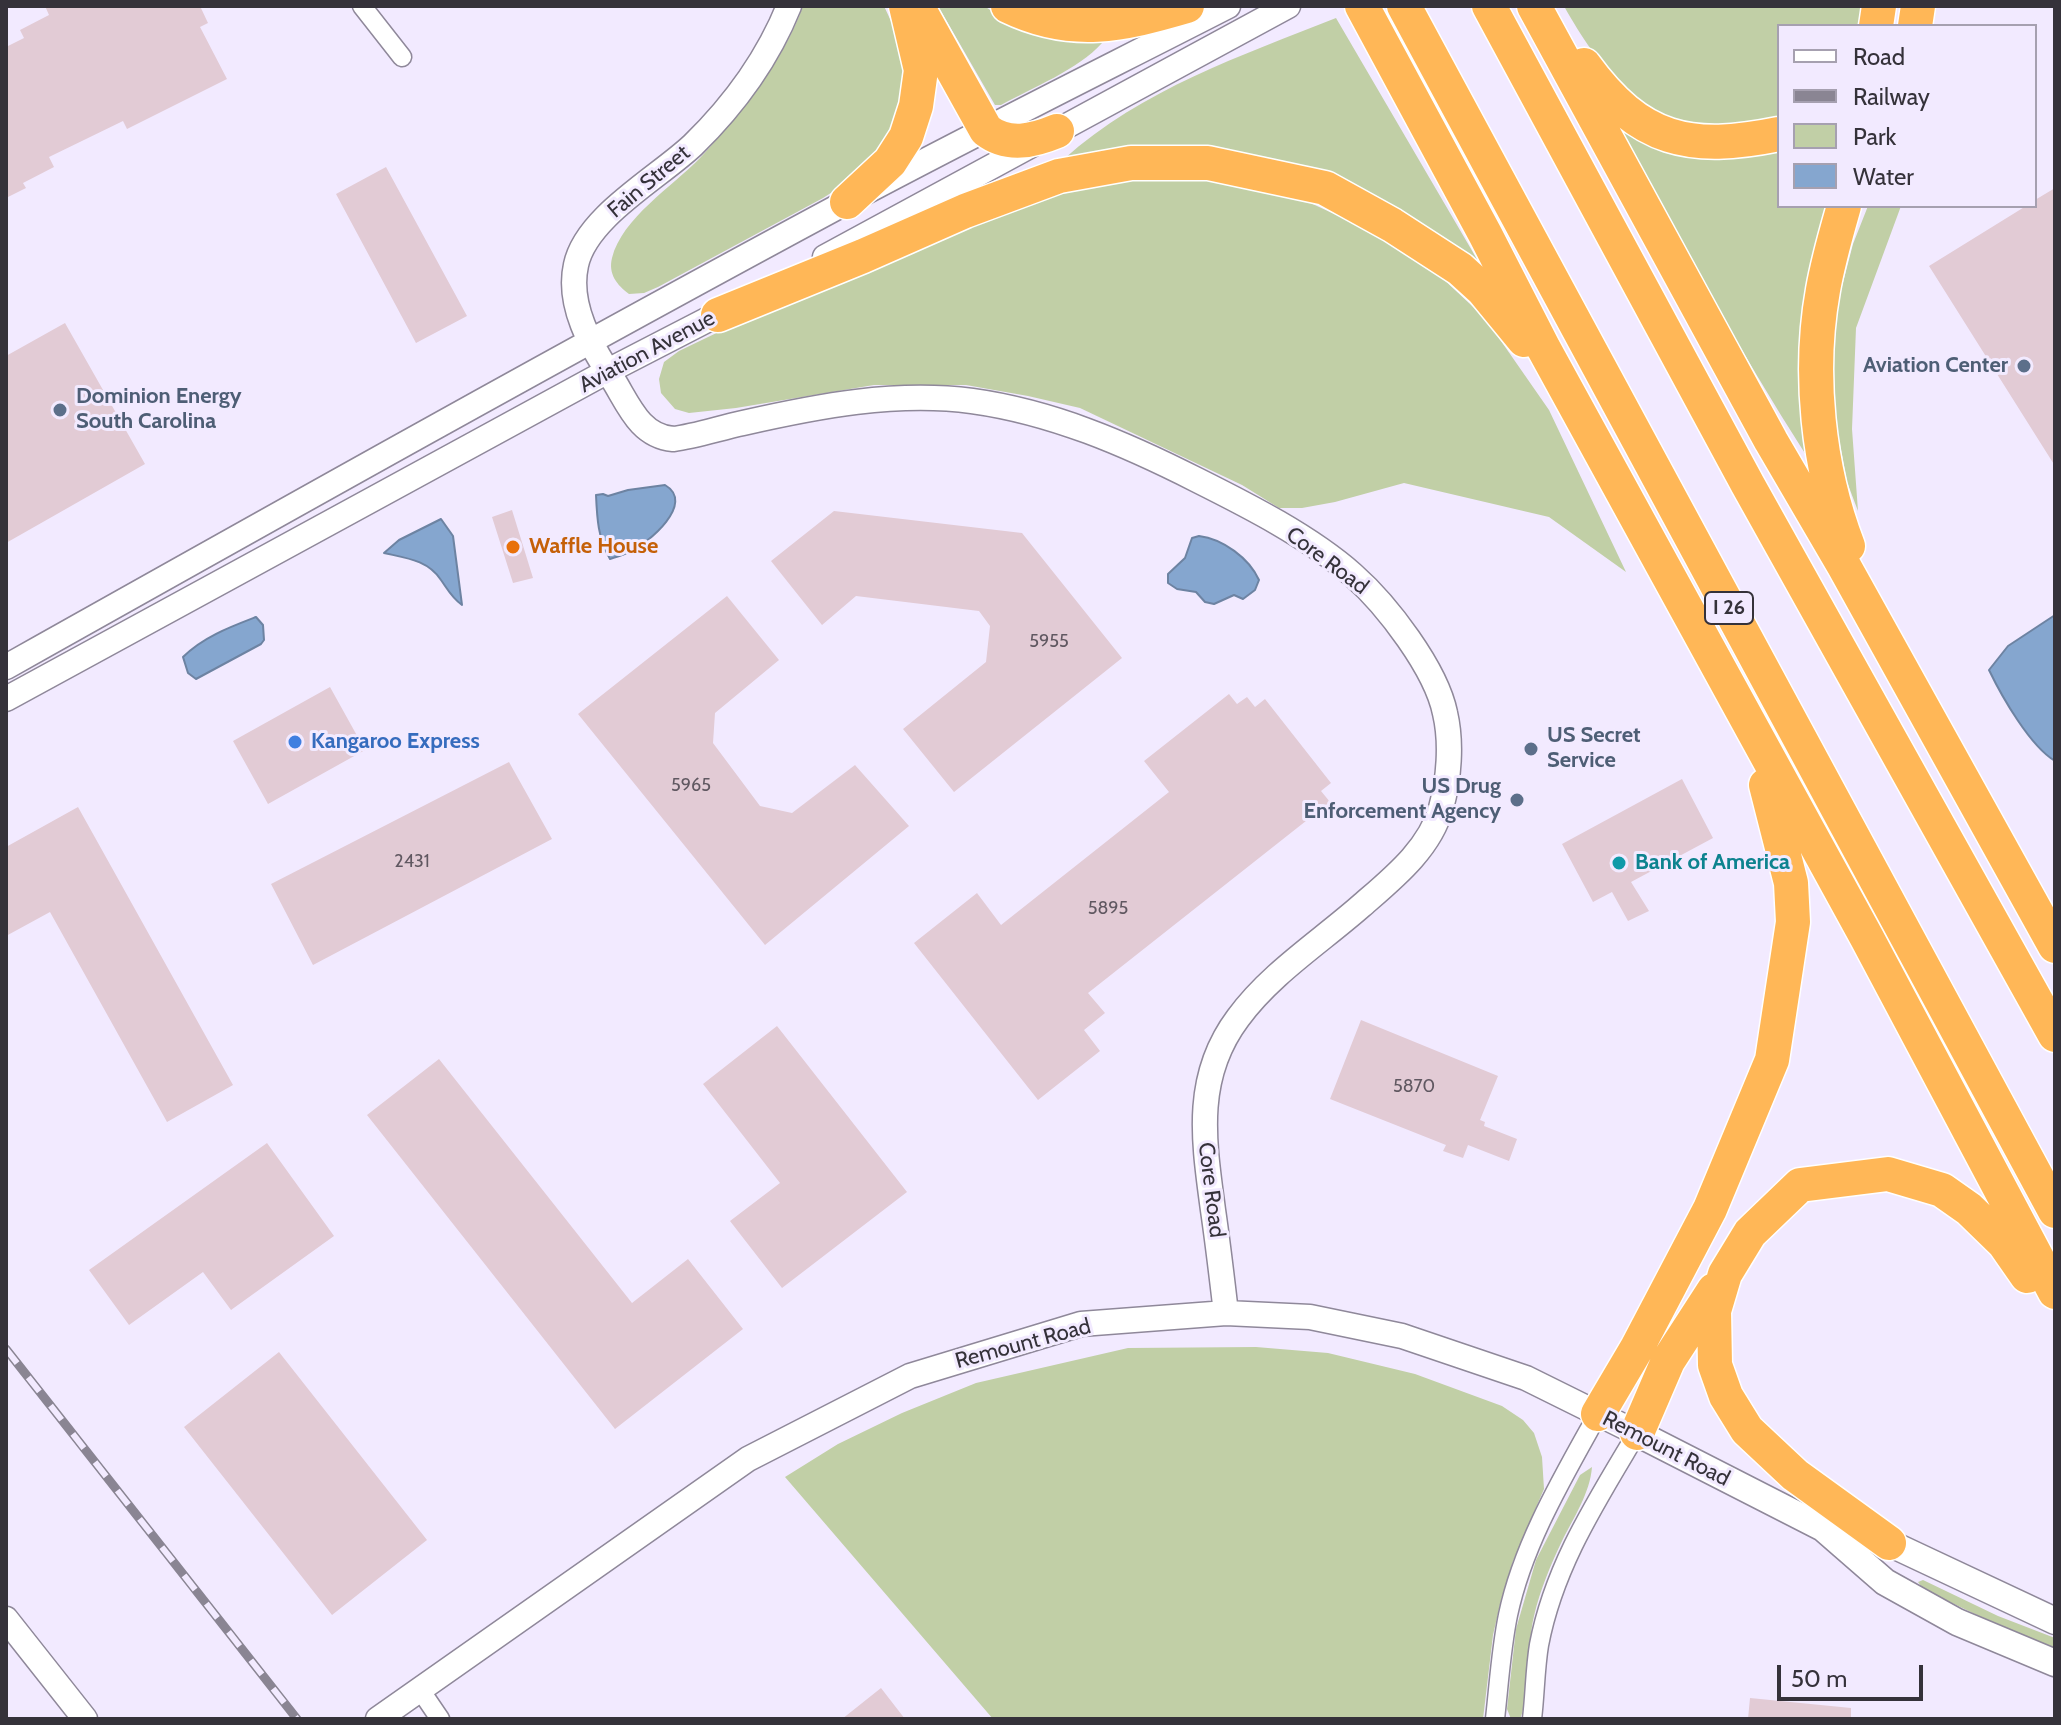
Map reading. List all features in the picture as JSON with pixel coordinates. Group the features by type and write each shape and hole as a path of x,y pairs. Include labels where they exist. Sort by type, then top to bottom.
{"highway":[{"path":"847,202 890,162 906,137 916,106 921,70 906,6"},
{"path":"917,6 986,130 997,138 1010,141 1040,138 1057,131"},
{"path":"1008,6 1057,24 1089,26 1136,20 1187,6"},
{"path":"1362,6 1867,938 2055,1292"},
{"name":"I 26","path":"1404,6 2055,1211"},
{"path":"1489,6 1748,485 2055,1035"},
{"path":"1534,6 1771,441 2055,946"},
{"path":"1545,6 1572,48 1615,104 1655,128 1685,141 1712,143 1734,143 1777,134"},
{"path":"718,315 965,211 1059,176 1131,163 1208,163 1325,188 1392,225 1460,269 1511,322 1612,472"},
{"path":"1843,208 1831,252 1818,327 1817,368 1823,447 1837,512 1856,568 1928,717"},
{"path":"1598,1414 1637,1348 1710,1209 1772,1060 1792,934 1791,883 1774,806 1760,766 1697,627"},
{"path":"1637,1433 1668,1361 1750,1233 1800,1185 1888,1174 1942,1190 1969,1209 2004,1243 2055,1315"},
{"path":"1725,1274 1714,1311 1715,1365 1726,1396 1747,1430 1795,1475 1889,1543"}],"main road":[{"name":"Remount Road","path":"1637,1433 1823,1528 1885,1582 1957,1622 2055,1663"},
{"name":"Remount Road","path":"1823,1528 1889,1543 2055,1621"}],"street":[{"path":"362,6 402,57"},
{"name":"Fain Street","path":"608,371 575,301 575,267 580,252 603,220 691,147 721,116 768,49 789,6"},
{"name":"Aviation Avenue","path":"6,667 591,340 847,202 1228,6"},
{"name":"Aviation Avenue","path":"6,699 1288,6"},
{"name":"Core Road","path":"608,371 634,416 653,435 663,438 690,437 786,413 847,402 921,398 971,401 1007,408 1093,432 1219,491 1317,548 1385,607 1413,646 1445,712 1449,764 1441,809 1433,829 1409,862 1279,974 1238,1018 1225,1039 1209,1081 1203,1133 1226,1313"},
{"name":"Remount Road","path":"378,1719 748,1459 910,1376 1081,1324 1226,1313 1310,1317 1402,1336 1526,1378 1637,1433"},
{"path":"1495,1719 1508,1613 1518,1581 1557,1489 1598,1414"},
{"path":"1532,1719 1539,1648 1560,1572 1585,1520 1637,1433"},
{"path":"6,1619 85,1719"},
{"path":"421,1691 440,1719"}],"green space":[{"path":"803,6 884,6 896,32 906,76 891,137 861,174 823,198 658,287 644,293 629,294 612,274 612,258 618,243 637,216 700,158 745,105 784,47"},
{"path":"938,6 984,6 1017,27 1102,43 1068,70 1001,105 995,105"},
{"path":"1564,6 1864,6 1858,24 1777,24 1777,117 1757,123 1712,128 1684,123 1658,112 1635,97 1614,78"},
{"path":"1336,18 1495,290 1376,201 1064,159 1094,134 1159,94 1194,76"},
{"path":"1627,127 1777,146 1777,208 1830,208 1806,455 1733,335 1621,131"},
{"path":"1118,180 1211,180 1291,194 1369,230 1439,275 1485,318 1549,410 1626,572 1549,517 1404,483 1335,502 1302,508 1279,508 1242,485 1080,408 1028,396 966,385 874,385 689,413 675,409 661,393 659,379 664,362 679,351 731,326 1034,197"},
{"path":"1867,208 1900,208 1856,328 1852,429 1858,511 1847,482 1834,412 1833,321 1853,244"},
{"path":"1256,1347 1328,1353 1415,1374 1502,1406 1523,1420 1534,1433 1542,1457 1544,1489 1513,1561 1501,1600 1493,1635 1483,1719 993,1719 785,1477 838,1444 902,1413 976,1383 1128,1348"},
{"path":"1592,1467 1585,1496 1539,1597 1532,1629 1524,1707 1520,1719 1511,1719 1507,1709 1516,1629 1536,1560 1580,1475"},
{"path":"1923,1580 1998,1616 2055,1638 2055,1648 2006,1629 1923,1589 1918,1582"}],"water":[{"path":"665,485 673,493 675,502 666,522 638,547 610,559 601,536 596,495 608,496"},
{"path":"441,519 453,536 462,605 430,568 384,553 399,540"},
{"path":"1199,536 1226,545 1242,557 1259,580 1255,590 1243,599 1234,595 1214,604 1205,602 1196,592 1177,589 1168,583 1168,574 1185,558 1192,538"},
{"path":"2055,615 2055,761 2027,733 1989,670 2008,646"},
{"path":"256,617 263,625 264,640 261,644 196,679 188,673 183,657 191,650 217,633"}],"building":[{"path":"45,6 200,6 208,23 200,27 227,79 127,129 123,121 49,157 54,167 23,183 26,188 6,198 6,47 24,38 20,30 49,15"},
{"path":"386,167 467,316 416,343 336,194"},
{"name":"Aviation Center","path":"2055,188 2055,466 1929,266 2023,208 2037,208 2037,199"},
{"name":"Dominion Energy South Carolina","path":"65,323 145,464 6,543 6,356"},
{"name":"Waffle House","path":"512,510 533,578 513,583 492,517"},
{"path":"834,511 1022,533 1122,658 954,792 903,729 986,662 990,626 979,611 856,596 822,625 771,561"},
{"path":"727,596 779,660 715,713 713,743 760,806 792,813 855,765 909,826 765,945 578,714"},
{"path":"330,687 365,750 268,804 233,741"},
{"path":"1229,694 1237,704 1247,697 1255,707 1265,699 1331,783 1321,791 1330,802 1088,993 1105,1013 1084,1030 1100,1051 1038,1100 914,943 977,893 1001,925 1169,792 1144,761"},
{"path":"509,762 552,839 313,965 271,884"},
{"name":"Bank of America","path":"1682,779 1713,838 1631,882 1649,911 1628,921 1612,892 1593,902 1562,844"},
{"path":"78,807 233,1085 167,1122 50,912 6,936 6,847"},
{"path":"1361,1020 1498,1076 1480,1120 1485,1122 1484,1126 1517,1139 1509,1161 1468,1145 1463,1158 1443,1151 1446,1145 1330,1099"},
{"path":"777,1026 907,1192 782,1288 730,1221 780,1183 703,1084"},
{"path":"439,1059 632,1303 688,1259 743,1329 615,1429 367,1115"},
{"path":"267,1143 334,1236 231,1310 203,1272 129,1325 89,1270"},
{"path":"279,1352 427,1540 332,1615 184,1427"},
{"path":"881,1688 905,1719 842,1719"},
{"path":"1750,1698 1851,1708 1851,1719 1748,1719"}],"railway":[{"path":"6,1349 297,1719"}],"place":[{"name":"Aviation Center","path":"2024,366"},
{"name":"Dominion Energy South Carolina","path":"60,410"},
{"name":"Waffle House","path":"513,547"},
{"name":"Kangaroo Express","path":"295,742"},
{"name":"US Secret Service","path":"1531,749"},
{"name":"US Drug Enforcement Agency","path":"1517,800"},
{"name":"Bank of America","path":"1619,863"}]}
